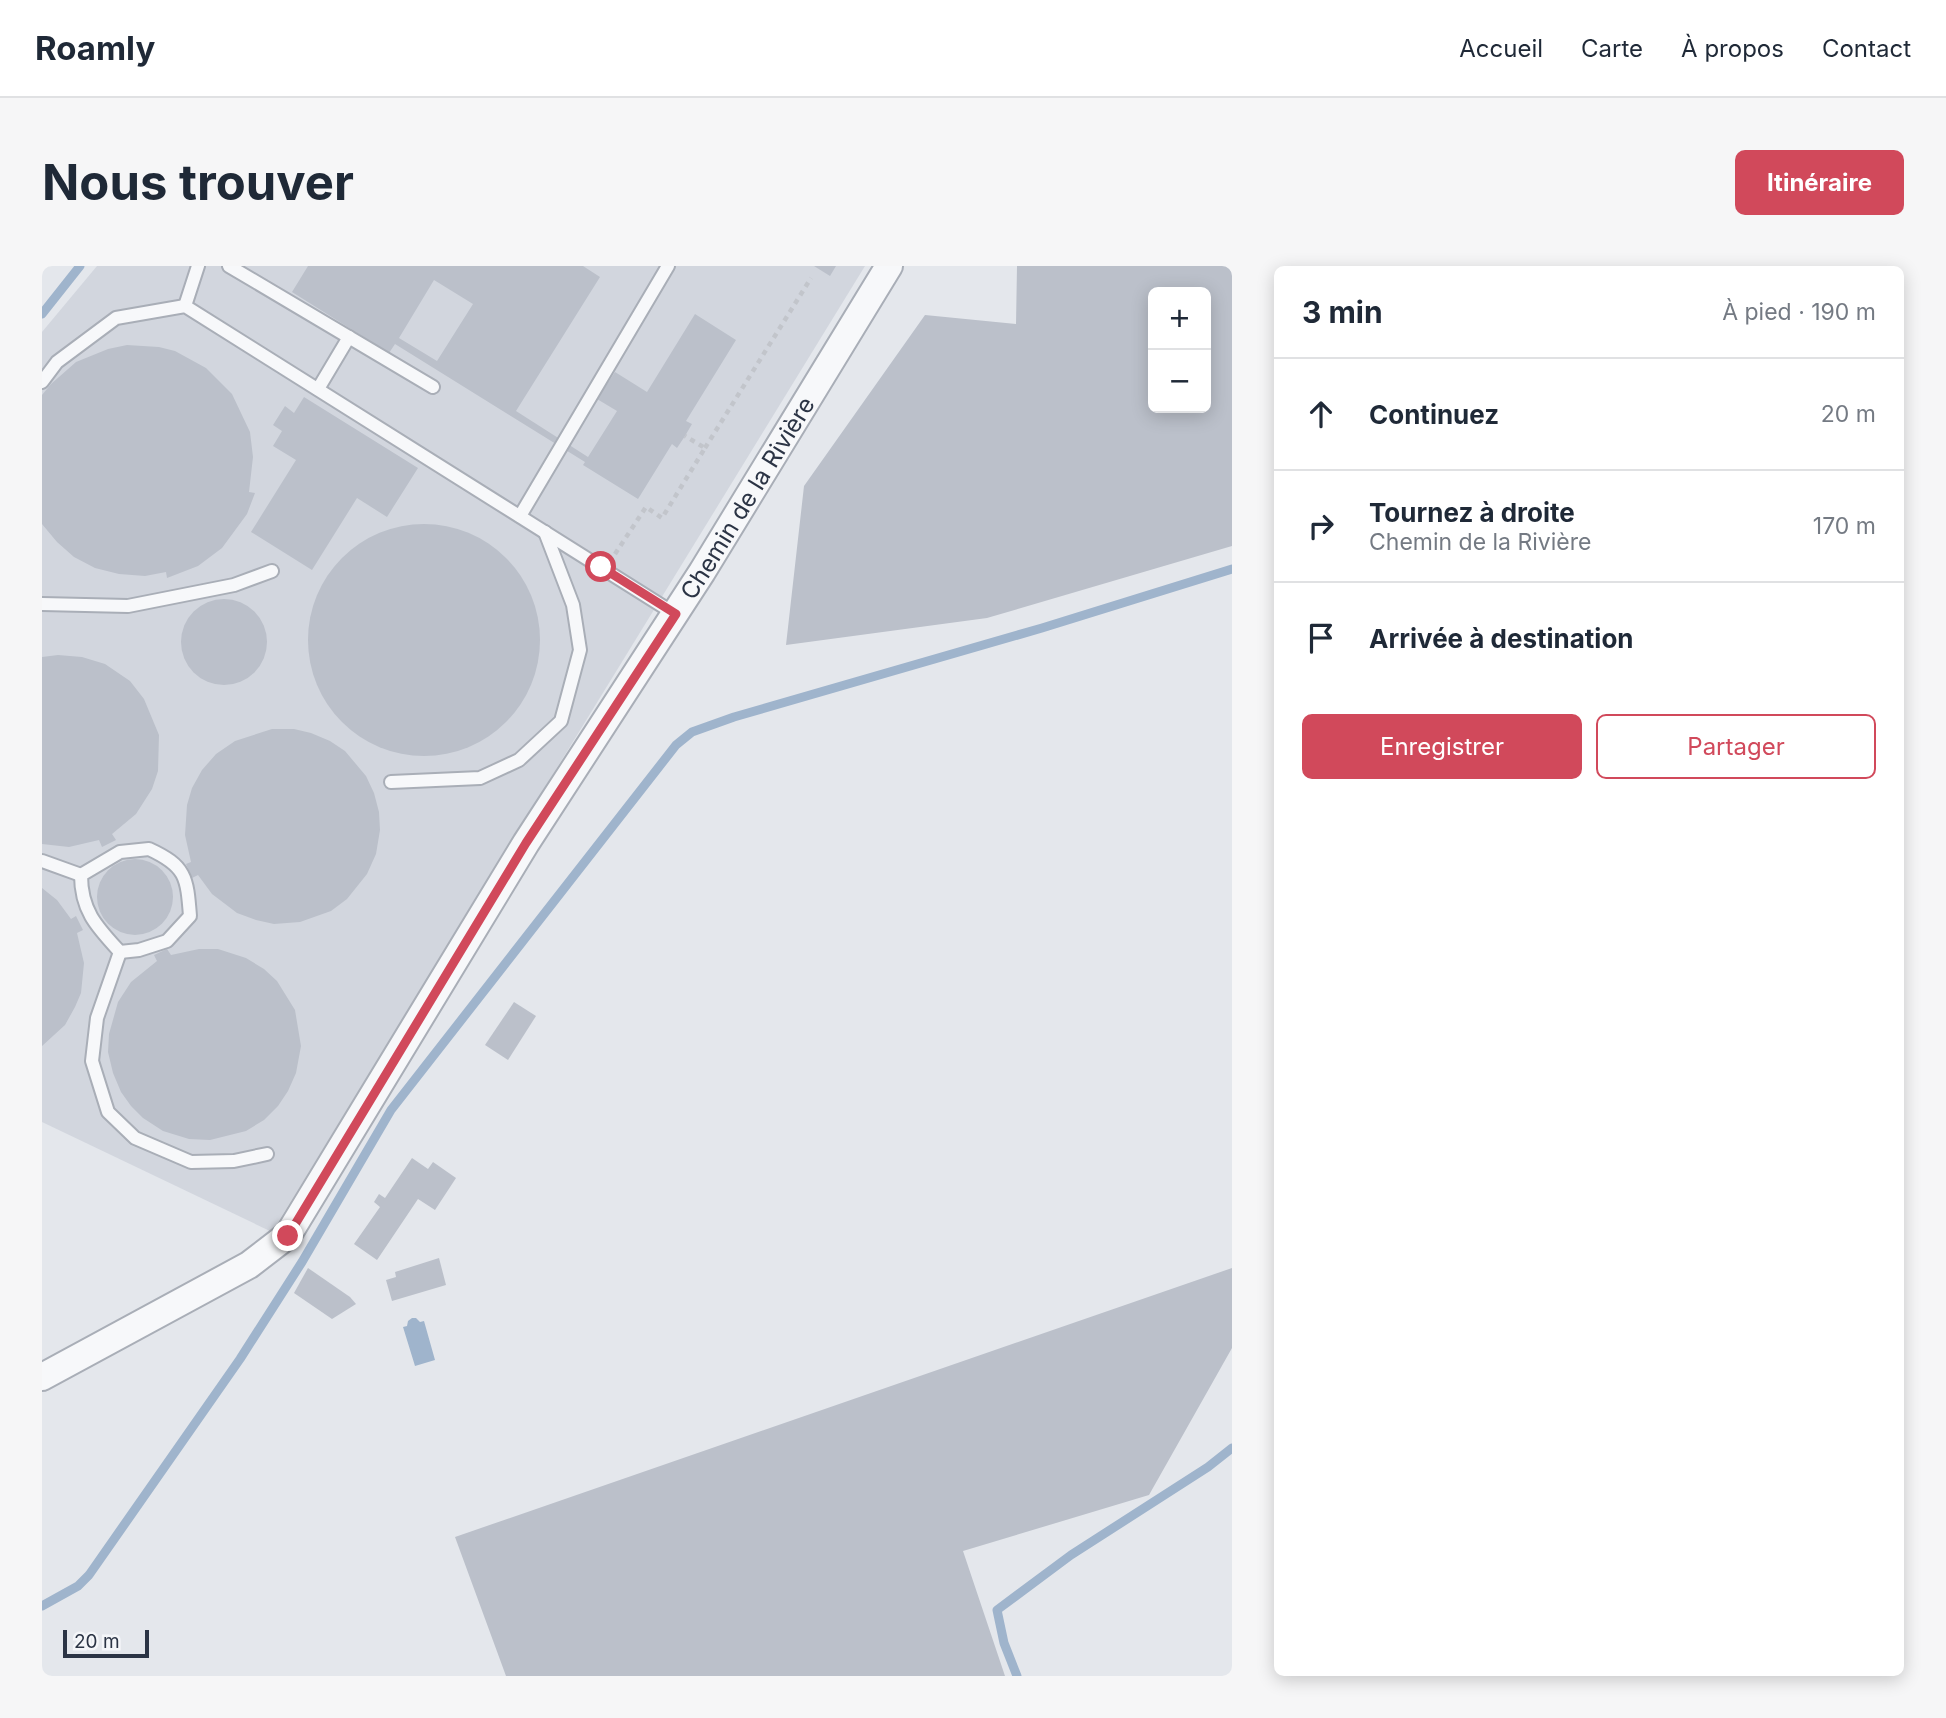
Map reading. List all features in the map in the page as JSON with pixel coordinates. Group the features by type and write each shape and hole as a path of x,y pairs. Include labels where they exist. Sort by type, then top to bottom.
{"street":[{"name":"Chemin de la Rivière","path":"42,1377 249,1265 288,1236 526,843 676,614 889,266"}],"lane":[{"path":"185,306 198,266"},
{"path":"229,266 433,387"},
{"path":"520,516 668,266"},
{"path":"42,382 57,362 116,318 185,306 676,614"},
{"path":"318,389 349,337"},
{"path":"391,782 480,778 519,760 561,721 580,650 573,605 545,532"},
{"path":"42,604 128,606 234,585 272,571"},
{"path":"81,875 120,852 149,849 171,859 187,883 190,916 167,941 139,950 120,952"},
{"path":"42,861 81,875"},
{"path":"81,875 81,894 93,923 120,952"},
{"path":"120,952 97,1018 92,1061 108,1112 135,1138 191,1162 234,1161 267,1154"}],"path":[{"path":"604,569 646,507 662,518 811,278"},
{"path":"685,436 705,449"}],"shaded area":[{"path":"97,266 865,266 272,1232 42,1122 42,332"}],"water":[{"path":"412,1318 424,1321 435,1360 415,1366 403,1327 407,1326"}],"building":[{"path":"308,266 583,266 600,277 516,411 588,457 617,411 597,399 615,372 647,392 695,314 736,340 686,421 692,424 685,436 677,448 672,444 638,499 583,465 585,462 395,344 389,353 292,292","holes":["434,280 473,304 437,361 399,338"]},
{"path":"814,266 836,266 830,276"},
{"path":"1017,266 1232,266 1232,546 987,618 786,645 804,486 925,315 1016,324"},
{"path":"127,345 175,351 206,368 232,394 250,432 253,457 249,492 255,493 247,514 222,548 198,566 167,578 166,572 145,576 119,574 95,568 74,557 42,524 42,395 76,362 108,349"},
{"path":"304,397 418,468 387,517 357,498 312,570 251,532 296,460 273,446 282,431 273,425 285,406 294,413"},
{"path":"413,524 435,524 458,529 479,538 498,550 514,566 535,606 540,640 538,663 526,695 514,714 498,730 458,751 435,756 413,756 390,751 369,742 350,730 334,714 313,674 308,651 308,629 313,606 322,585 334,566 350,550 390,529"},
{"path":"224,599 248,606 260,618 267,642 260,666 248,678 224,685 200,678 188,666 181,642 188,618 200,606"},
{"path":"42,657 82,657 105,664 130,681 144,699 159,735 158,771 152,789 136,814 112,834 116,840 102,847 99,840 69,847 42,844"},
{"path":"272,729 294,729 311,733 345,751 366,776 379,812 380,830 376,854 367,874 347,899 331,911 300,922 274,924 237,913 212,894 198,875 192,878 186,864 191,862 185,835 187,805 192,788 202,770 216,754 235,741"},
{"path":"135,859 149,862 162,870 170,883 173,897 170,911 162,924 149,932 135,935 121,932 108,924 100,911 97,897 100,883 108,870 121,862"},
{"path":"42,888 57,900 71,919 76,916 83,930 77,933 84,963 81,993 75,1007 65,1025 42,1046"},
{"path":"167,949 171,955 199,949 218,949 246,958 277,981 295,1010 301,1046 296,1073 278,1106 264,1120 246,1131 210,1140 189,1139 163,1131 143,1118 121,1092 108,1052 109,1034 118,1002 131,982 157,961 154,955"},
{"path":"514,1002 536,1016 508,1060 485,1045"},
{"path":"412,1158 428,1169 433,1162 456,1178 435,1210 418,1199 377,1260 354,1244 380,1207 374,1202 379,1194 385,1198"},
{"path":"439,1258 446,1285 392,1301 386,1280 396,1277 395,1272"},
{"path":"308,1268 356,1304 332,1319 294,1293"},
{"path":"1232,1268 1232,1348 1149,1495 963,1551 1005,1676 506,1676 455,1537"}],"waterway":[{"path":"42,314 80,266"},
{"path":"42,1606 78,1586 89,1575 240,1359 302,1262 391,1110 676,745 692,732 734,717 1042,628 1232,569"},
{"path":"1017,1676 1004,1643 997,1610 1071,1555 1208,1467 1232,1448"}],"route":[{"path":"288,1236 526,843 676,614 601,567"}]}
